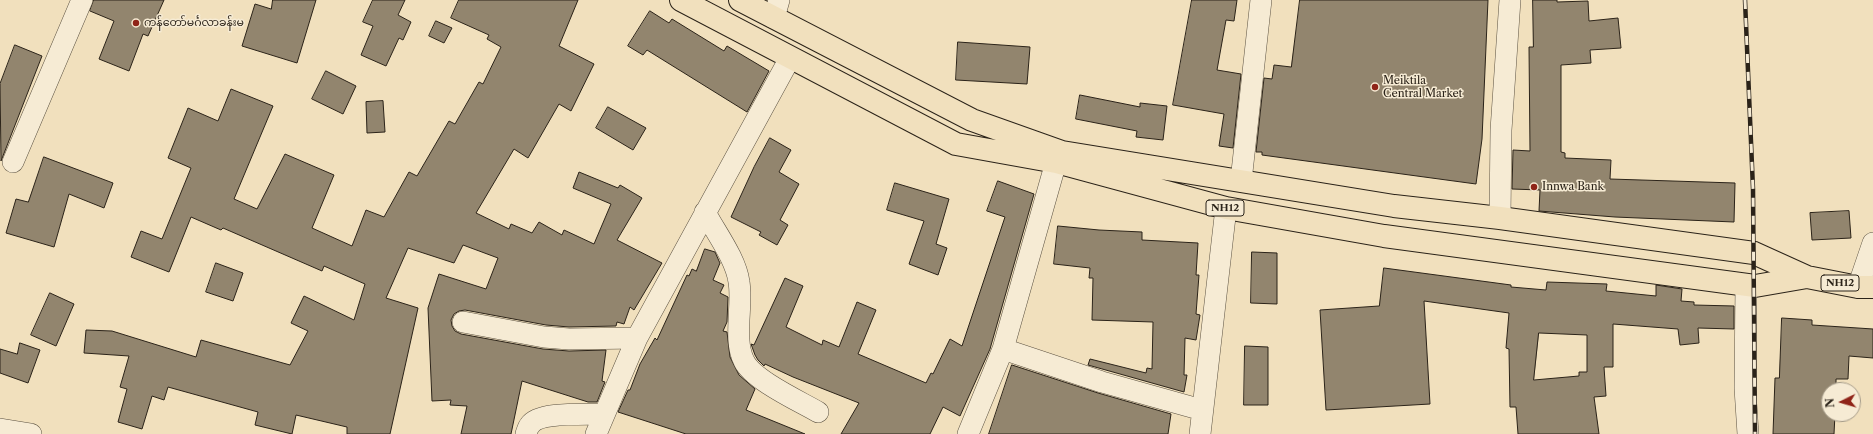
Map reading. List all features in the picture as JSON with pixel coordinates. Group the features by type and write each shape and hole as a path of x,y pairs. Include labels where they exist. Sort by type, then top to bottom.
{"highway":[{"name":"NH12","path":"681,0 956,144 1056,162 1226,208 1384,236 1755,286 1807,277"},
{"name":"NH12","path":"740,0 777,9 972,120 1062,152 1394,206 1500,218 1754,253 1807,277 1865,287"}],"street":[{"path":"13,162 82,0"},
{"path":"1241,181 1261,0"},
{"path":"1500,218 1501,130 1510,0"},
{"path":"596,434 637,338 790,58"},
{"path":"968,434 1003,349 1056,162"},
{"path":"1200,434 1226,208"},
{"path":"705,212 736,268 740,283 739,339 744,361 756,376 818,412"},
{"path":"1865,287 1873,243"},
{"path":"1746,284 1745,388 1748,434"},
{"path":"463,322 544,337 569,340 637,338"},
{"path":"1003,349 1102,382 1202,410"},
{"path":"526,434 530,425 539,418 548,416 604,414"},
{"path":"0,429 31,434"}],"building":[{"path":"94,0 164,0 148,36 143,34 129,71 99,59 114,21 90,11"},
{"path":"273,0 316,0 297,63 242,46 255,4 271,9"},
{"path":"373,0 405,0 398,15 411,22 403,40 399,38 386,66 361,55 373,26 363,22"},
{"path":"459,0 578,0 559,46 594,64 571,111 559,104 528,158 514,149 476,213 509,229 511,224 532,233 539,222 562,235 564,230 594,244 611,204 573,188 579,172 618,188 620,185 642,198 617,240 662,263 634,310 630,307 624,324 617,322 616,326 569,327 546,325 465,310 454,314 451,320 455,331 461,334 543,349 569,351 606,350 602,381 605,382 597,402 588,402 522,381 511,434 461,434 467,406 450,405 451,400 432,401 428,308 439,274 486,289 498,258 463,245 454,263 408,248 386,298 418,308 390,434 347,434 347,427 296,415 292,434 255,425 258,412 168,387 164,400 152,396 142,429 118,422 127,389 120,387 129,356 84,353 86,330 112,331 196,357 201,340 290,365 308,331 291,323 304,296 354,320 365,284 324,266 322,271 223,228 221,230 191,217 169,272 131,257 141,231 162,239 191,168 168,158 188,108 218,121 231,89 273,106 234,199 257,209 285,154 334,175 312,228 352,246 366,210 384,217 409,172 417,176 449,121 455,124 479,82 483,84 501,47 487,39 489,35 451,18"},
{"path":"1192,0 1237,0 1234,21 1226,20 1217,70 1241,74 1233,148 1219,146 1224,114 1173,105"},
{"name":"Meiktila Central Market","path":"1300,0 1488,0 1482,139 1476,184 1262,155 1262,152 1256,152 1264,78 1272,79 1274,65 1291,67"},
{"path":"1533,0 1557,0 1557,2 1588,1 1589,21 1618,18 1621,48 1590,50 1591,63 1561,65 1561,152 1565,153 1565,158 1611,160 1610,179 1735,183 1734,222 1615,217 1539,211 1540,190 1512,189 1513,150 1530,151 1529,47 1533,47"},
{"path":"650,11 669,23 672,19 724,51 727,46 769,71 747,112 647,50 643,55 628,46"},
{"path":"436,21 452,28 444,43 429,36"},
{"path":"958,42 1030,47 1027,84 956,80"},
{"path":"15,45 42,56 1,161 0,84"},
{"path":"326,71 356,86 343,114 312,99"},
{"path":"1080,95 1140,107 1140,103 1167,106 1163,140 1136,137 1137,131 1076,119"},
{"path":"383,101 385,132 367,133 366,102"},
{"path":"608,107 646,128 633,150 596,128"},
{"path":"770,138 791,150 779,172 799,184 780,220 788,225 777,245 759,235 761,232 731,217 754,167"},
{"path":"44,157 113,183 104,208 69,194 54,247 6,233 16,199 28,202"},
{"path":"998,181 1034,194 990,349 960,416 943,407 930,434 841,434 859,403 793,377 765,364 764,366 758,360 751,344 754,345 785,278 803,286 786,327 822,345 823,340 839,347 857,302 876,310 858,354 926,383 931,373 933,374 950,339 962,346 1005,217 987,211"},
{"path":"895,183 949,199 936,244 947,248 938,275 909,264 924,221 887,210"},
{"path":"1849,211 1851,238 1812,240 1810,213"},
{"path":"1058,226 1142,232 1142,240 1198,243 1196,275 1199,275 1196,314 1200,315 1196,340 1185,338 1184,375 1187,375 1184,392 1088,365 1090,359 1146,373 1147,368 1152,369 1153,322 1092,320 1093,278 1089,278 1090,268 1054,264"},
{"path":"705,249 715,252 720,263 713,280 724,285 720,293 728,297 727,322 723,331 727,332 730,357 739,375 755,389 746,410 805,434 686,434 618,412 628,390 630,390 640,364 655,338 657,340 687,275 689,276 692,269 696,271"},
{"path":"1252,252 1277,253 1277,304 1251,303"},
{"path":"216,263 243,273 233,301 206,292"},
{"path":"1384,268 1511,285 1511,287 1546,290 1547,282 1607,284 1606,291 1656,296 1656,285 1682,289 1681,301 1694,302 1694,305 1734,306 1734,329 1698,328 1699,343 1680,345 1678,329 1613,324 1613,367 1604,367 1606,396 1594,397 1599,434 1518,434 1516,407 1510,407 1509,349 1506,348 1509,313 1424,301 1430,404 1326,410 1320,310 1379,306","holes":["1539,333 1587,335 1587,372 1579,372 1579,376 1534,380"]},
{"path":"50,293 74,304 56,346 31,335"},
{"path":"1782,318 1812,320 1812,325 1873,329 1873,358 1849,356 1848,379 1836,379 1836,382 1821,382 1821,422 1835,422 1834,434 1773,434 1775,378 1779,378"},
{"path":"20,343 40,350 28,383 0,373 0,349 17,354"},
{"path":"1245,346 1268,347 1268,405 1244,405"},
{"path":"1012,365 1098,393 1171,414 1168,434 989,434"}],"railway":[{"path":"1745,0 1753,189 1755,434"}],"place":[{"name":"ကန်တော်မင်္ဂလာခန်းမ","path":"136,23"},
{"name":"Meiktila Central Market","path":"1375,87"},
{"name":"Innwa Bank","path":"1534,187"}]}
